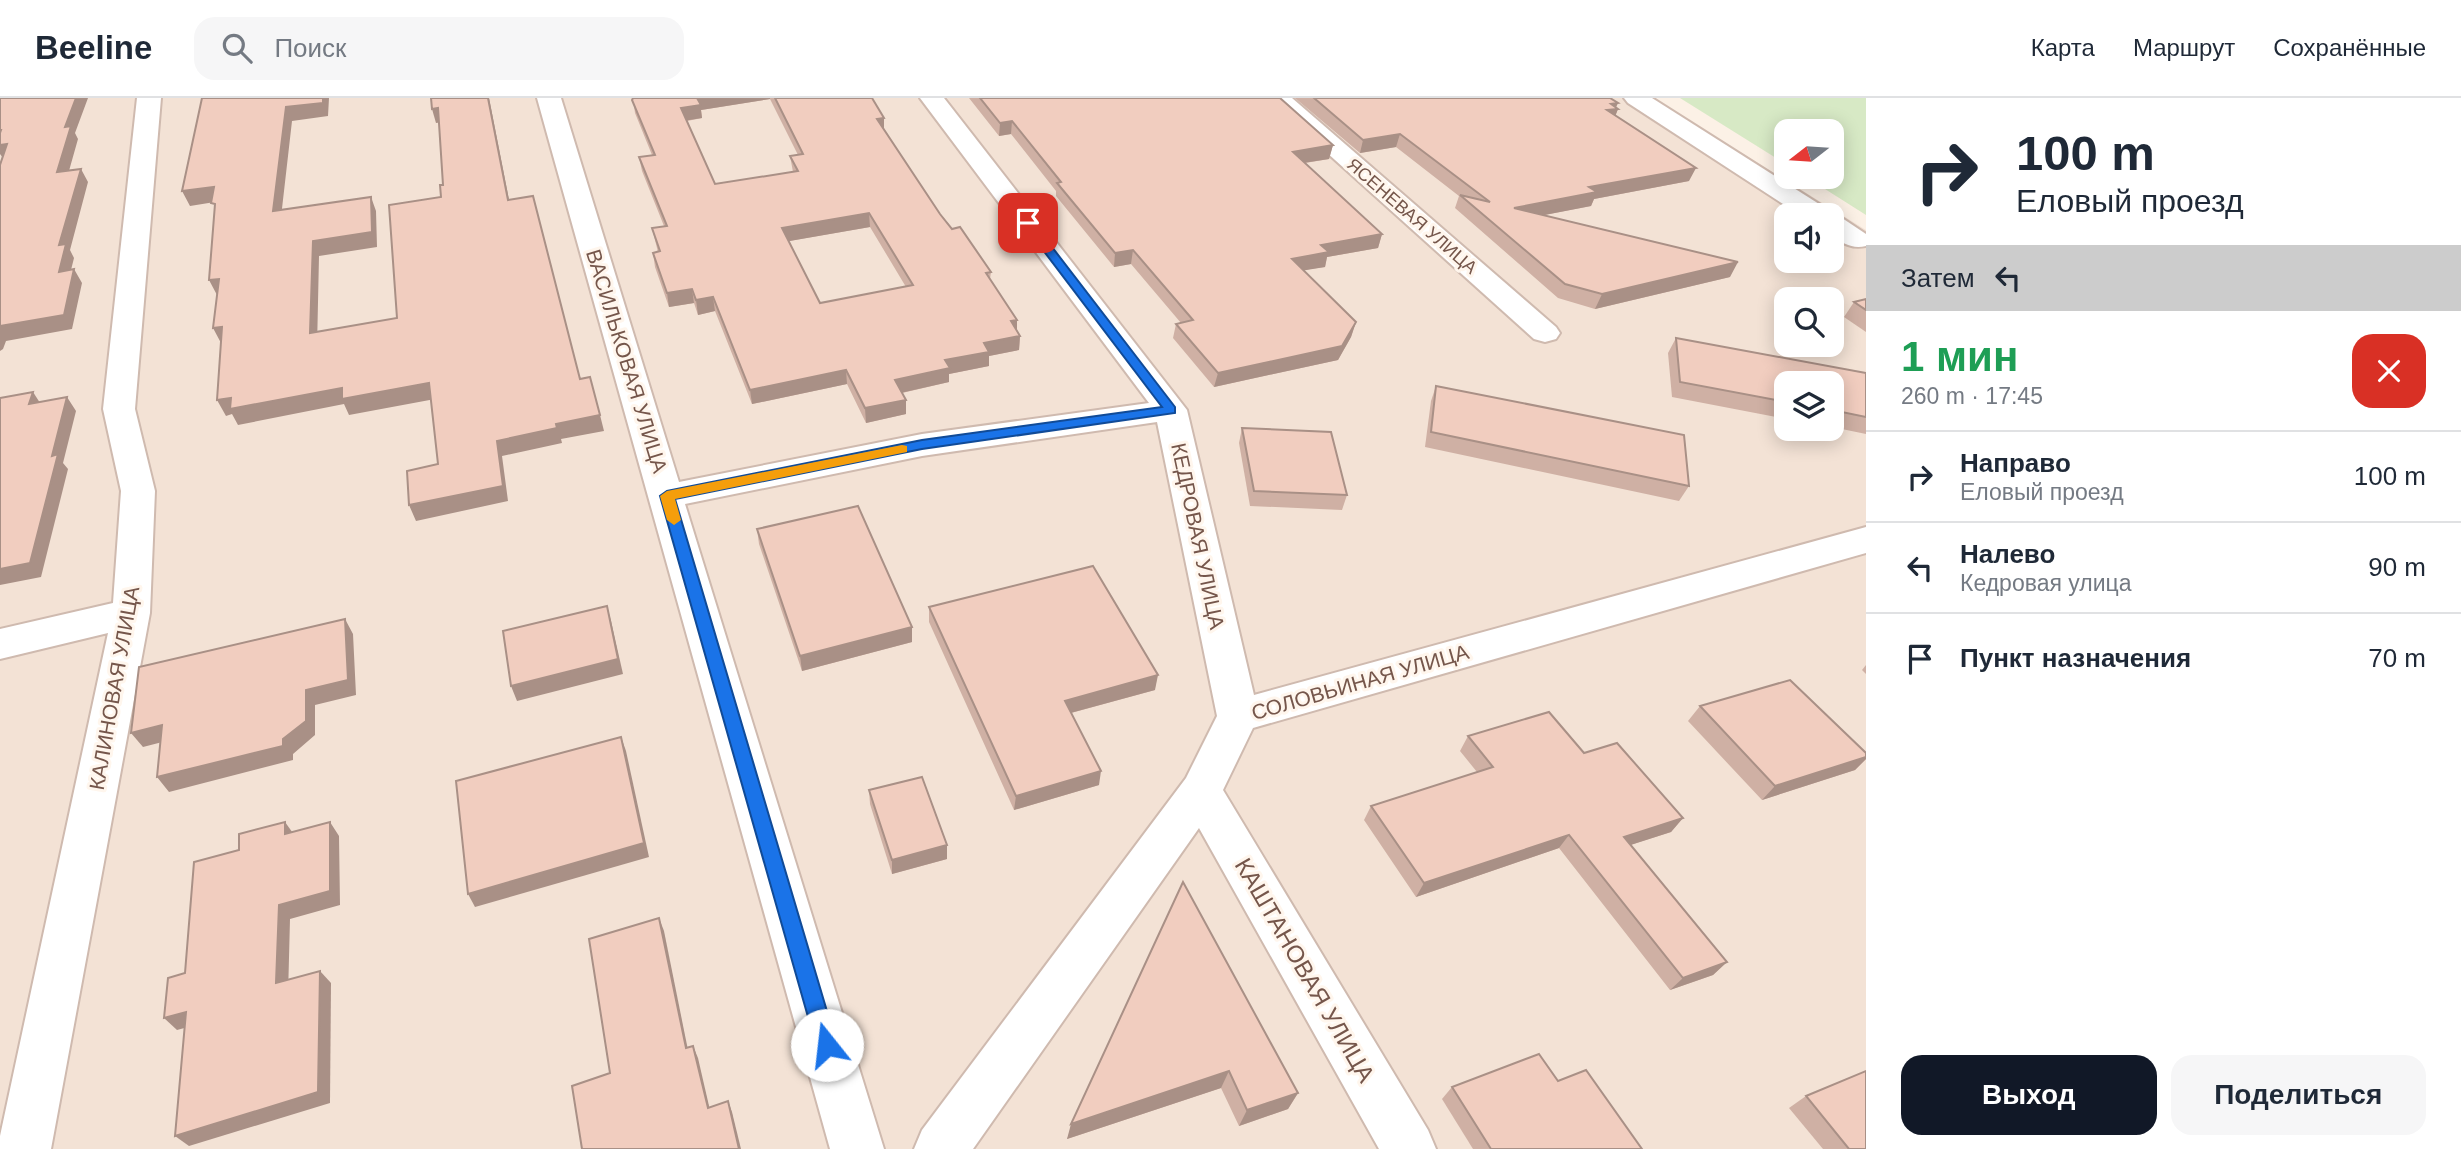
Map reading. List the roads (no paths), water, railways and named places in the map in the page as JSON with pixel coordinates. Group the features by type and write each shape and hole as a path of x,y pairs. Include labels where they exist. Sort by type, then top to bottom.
{"street":[{"name":"КАЛИНОВАЯ УЛИЦА","path":"24,1149 131,613 138,491 119,409 149,98"},
{"name":"ВАСИЛЬКОВАЯ УЛИЦА","path":"549,98 857,1149"},
{"name":"КЕДРОВАЯ УЛИЦА","path":"932,98 1171,410 1238,716"},
{"name":"ЯСЕНЕВАЯ УЛИЦА","path":"1278,98 1545,333"},
{"path":"1636,98 1799,203"},
{"path":"1844,232 1857,240"},
{"path":"667,496 922,445 1171,410"},
{"name":"СОЛОВЬИНАЯ УЛИЦА","path":"941,1149 1201,791 1238,716 1866,540"},
{"path":"0,644 131,613"},
{"name":"КАШТАНОВАЯ УЛИЦА","path":"1201,791 1409,1149"}]}
